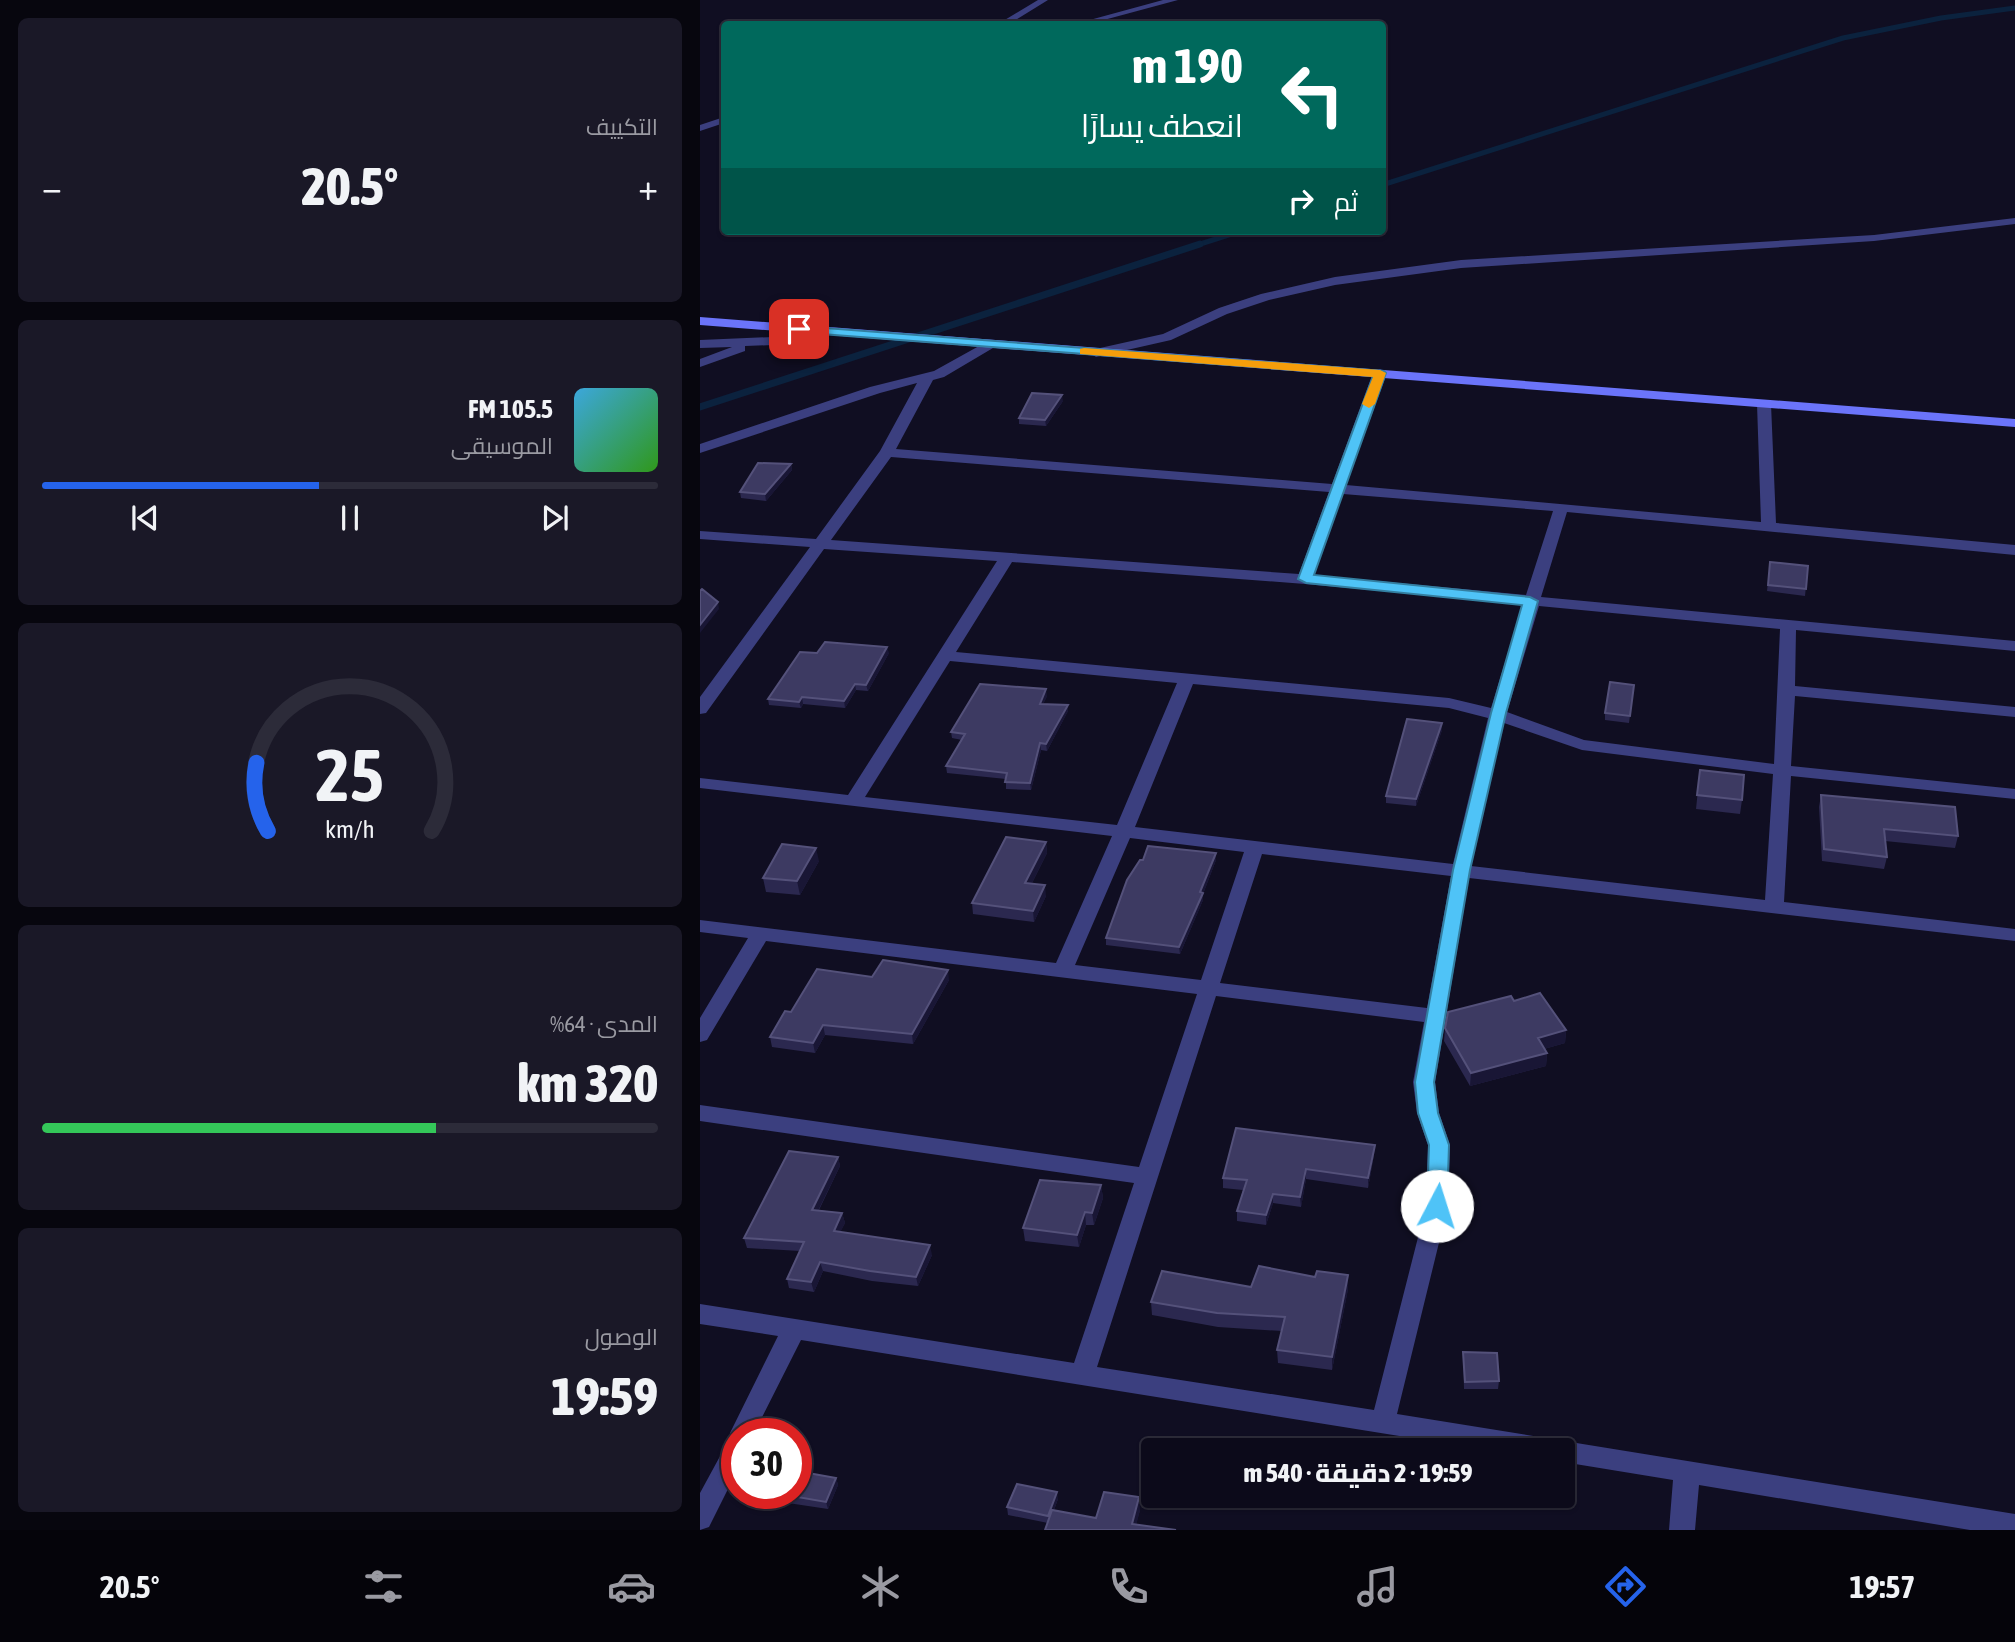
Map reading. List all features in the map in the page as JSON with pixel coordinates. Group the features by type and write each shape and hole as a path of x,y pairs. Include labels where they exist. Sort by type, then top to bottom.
{"main road":[{"path":"700,321 2015,423"}],"street":[{"path":"1008,21 1044,0"},
{"path":"1092,21 1174,0"},
{"path":"700,128 721,121"},
{"path":"1096,352 1167,337 1223,311 1265,297 1396,271 1461,264 1874,238 2015,221"},
{"path":"700,344 749,344 824,331"},
{"path":"700,363 749,344"},
{"path":"700,449 875,390 928,378 948,370 988,345"},
{"path":"1306,579 1380,373"},
{"path":"700,709 887,452 928,378"},
{"path":"1764,404 1769,527"},
{"path":"887,452 1561,507 2015,550"},
{"path":"1383,1422 1437,1206 1439,1145 1428,1113 1424,1082 1461,870 1498,713 1530,601 1561,507"},
{"path":"700,534 1306,579 2015,646"},
{"path":"853,800 1007,558"},
{"path":"1774,907 1787,690 1788,625"},
{"path":"946,656 1449,703 1498,713 1556,737 1582,744 1782,770 2015,793"},
{"path":"1062,971 1187,678"},
{"path":"1787,690 2015,712"},
{"path":"700,783 2015,935"},
{"path":"1082,1375 1255,846"},
{"path":"700,926 1436,1016"},
{"path":"700,1035 760,934"},
{"path":"700,1113 1148,1177"},
{"path":"700,1314 1482,1438"},
{"path":"750,1418 794,1329"},
{"path":"1575,1453 2015,1526"},
{"path":"1682,1530 1687,1471"},
{"path":"700,1519 721,1477"}],"building":[{"path":"1032,393 1062,395 1045,420 1019,418"},
{"path":"758,463 791,464 765,494 740,492"},
{"path":"1770,562 1808,566 1806,589 1768,585"},
{"path":"702,589 718,602 700,625 700,591"},
{"path":"825,642 887,647 866,685 855,684 844,701 802,697 799,702 768,699 800,652 817,653"},
{"path":"1610,682 1634,685 1630,716 1605,713"},
{"path":"980,684 1046,689 1040,704 1068,705 1046,744 1040,743 1030,783 1005,782 1007,773 946,766 965,734 951,732"},
{"path":"1407,719 1442,723 1416,799 1386,796"},
{"path":"1700,770 1744,775 1742,800 1697,795"},
{"path":"1821,795 1955,807 1958,836 1884,829 1887,857 1824,849"},
{"path":"1006,837 1046,842 1025,883 1045,885 1033,911 972,903"},
{"path":"782,844 816,848 797,881 763,878"},
{"path":"1148,846 1216,853 1200,892 1203,893 1179,947 1106,938 1127,880 1140,860 1143,860"},
{"path":"883,960 948,970 912,1034 823,1025 813,1043 770,1037 785,1011 791,1012 817,969 872,977"},
{"path":"1540,993 1566,1030 1538,1038 1547,1053 1471,1073 1445,1028 1448,1012 1511,996 1514,1001"},
{"path":"1236,1128 1375,1145 1368,1178 1306,1169 1300,1197 1273,1194 1266,1215 1237,1211 1247,1180 1223,1178"},
{"path":"789,1151 838,1157 812,1210 842,1213 834,1231 930,1245 916,1277 820,1262 811,1282 787,1279 804,1242 744,1238"},
{"path":"1040,1180 1101,1185 1092,1213 1085,1212 1077,1235 1023,1228"},
{"path":"1259,1266 1315,1277 1317,1271 1348,1275 1332,1357 1277,1350 1285,1317 1217,1313 1151,1302 1162,1271 1251,1287"},
{"path":"1463,1352 1497,1353 1499,1381 1465,1382"},
{"path":"812,1474 836,1478 826,1502 812,1500"},
{"path":"1017,1484 1057,1492 1048,1516 1007,1507"},
{"path":"1104,1492 1139,1497 1132,1524 1176,1530 1045,1530 1052,1510 1096,1518"}],"waterway":[{"path":"1386,184 1843,38 1941,18 2015,8"},
{"path":"1194,246 1228,235"},
{"path":"700,407 1200,244"}],"slow traffic":[{"path":"1084,352 1380,373 1369,404"}],"route":[{"path":"799,329 1380,373 1306,579 1530,601 1498,713 1461,870 1424,1082 1428,1113 1439,1145 1437,1206"}]}
